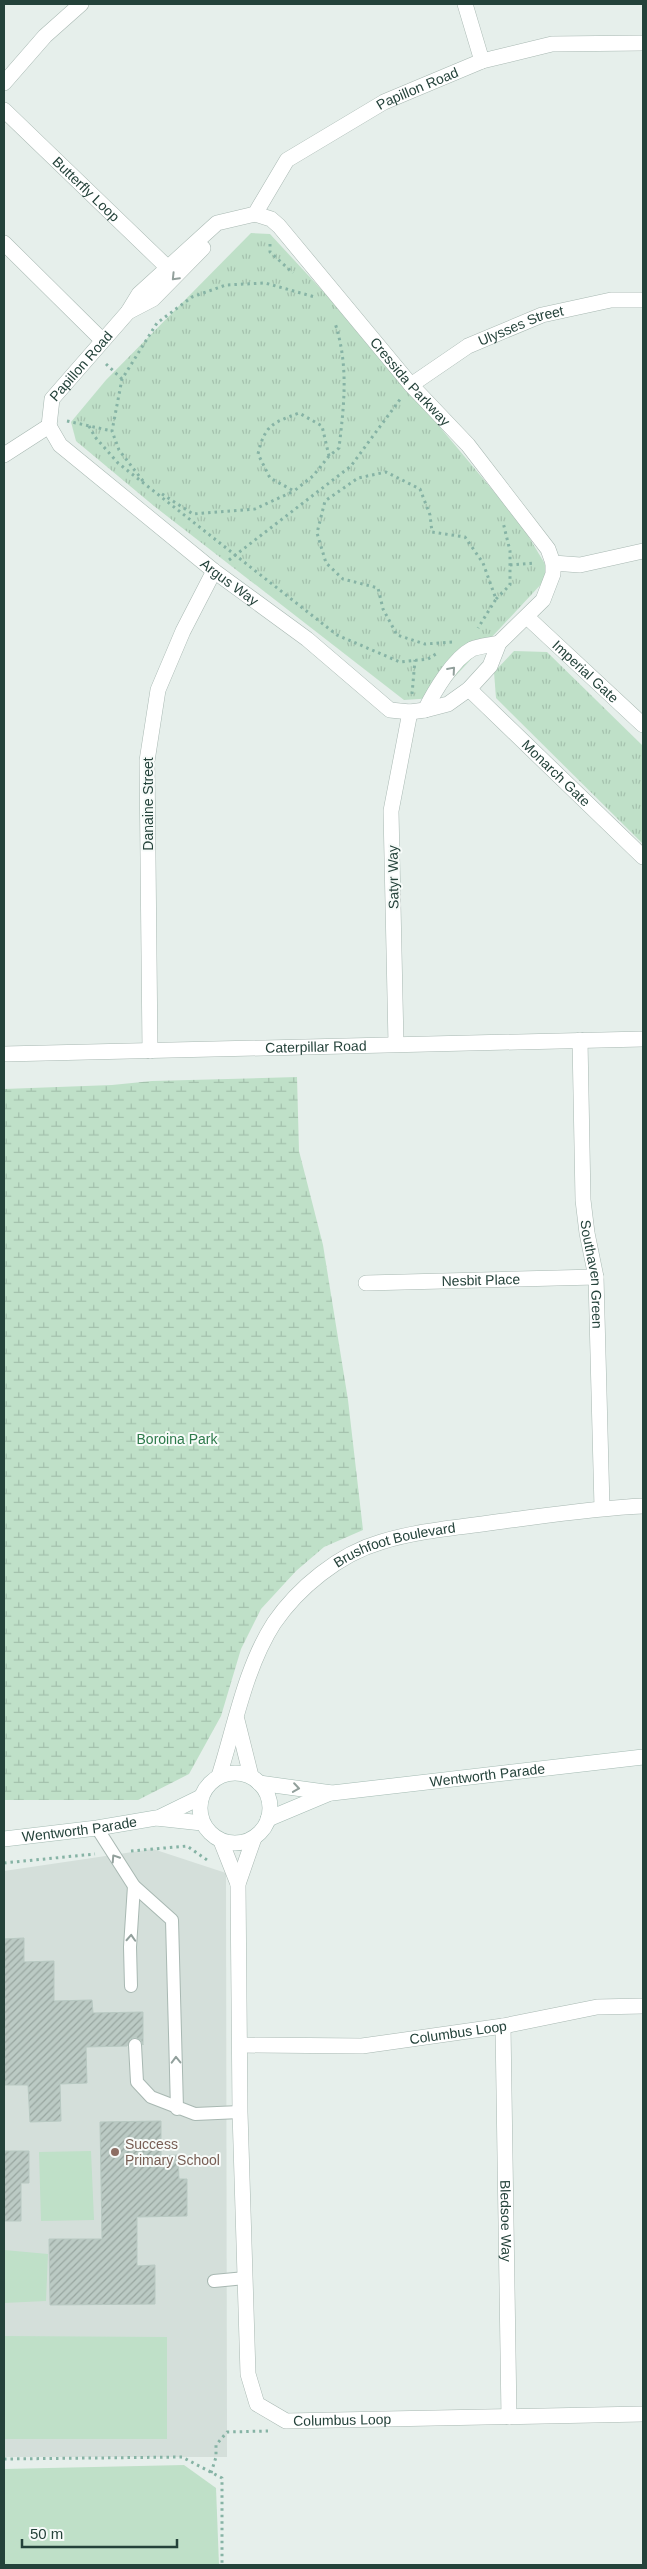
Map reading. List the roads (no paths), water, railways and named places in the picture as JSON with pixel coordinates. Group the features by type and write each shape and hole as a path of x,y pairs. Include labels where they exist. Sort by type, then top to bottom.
{"street":[{"path":"4,83 45,36 81,4"},
{"path":"465,4 482,61"},
{"name":"Papillon Road","path":"50,422 52,399 128,312 139,294 217,223 255,214 287,160 384,102 482,61 552,44 643,43"},
{"name":"Butterfly Loop","path":"4,110 167,267"},
{"name":"Cressida Parkway","path":"255,214 271,219 278,226 411,385 468,445 548,549 553,563"},
{"name":"Papillon Road","path":"128,312 153,299 234,218"},
{"path":"4,243 102,340"},
{"name":"Ulysses Street","path":"411,385 468,346 542,315 611,300 643,300"},
{"path":"4,455 50,422"},
{"name":"Argus Way","path":"50,422 60,445 214,571 307,639 390,710 410,712 448,704 469,689 490,666 499,644 543,600 553,574 553,563"},
{"path":"553,563 580,565 643,551"},
{"name":"Danaine Street","path":"150,1051 147,761 158,690 184,631 214,571"},
{"name":"Imperial Gate","path":"527,617 643,725"},
{"path":"425,710 436,688 472,649 499,644"},
{"name":"Monarch Gate","path":"469,689 643,857"},
{"name":"Satyr Way","path":"396,1044 391,811 410,712"},
{"name":"Caterpillar Road","path":"4,1054 638,1038"},
{"name":"Southaven Green","path":"580,1040 584,1200 587,1233 596,1278 602,1508"},
{"name":"Nesbit Place","path":"366,1282 596,1278"},
{"name":"Brushfoot Boulevard","path":"219,1776 253,1666 274,1624 296,1594 334,1564 379,1542 419,1533 602,1508 643,1506"},
{"name":"Brushfoot Boulevard","path":"237,1718 255,1780"},
{"name":"Wentworth Parade","path":"268,1819 332,1793 643,1757"},
{"path":"229,1773 255,1780 269,1800 268,1819 263,1830 254,1838 243,1842 221,1841 213,1836 202,1823 199,1806 201,1797 211,1781 219,1776 229,1773"},
{"name":"Wentworth Parade","path":"255,1780 332,1793"},
{"name":"Wentworth Parade","path":"4,1839 97,1828 156,1818 201,1797"},
{"name":"Wentworth Parade","path":"156,1818 202,1823"},
{"name":"Columbus Loop","path":"254,1838 238,1884 240,2112 248,2374 256,2404 286,2421 643,2414"},
{"name":"Columbus Loop","path":"221,1841 238,1884"},
{"name":"Columbus Loop","path":"240,2045 362,2046 503,2026 597,2007 643,2006"},
{"name":"Bledsoe Way","path":"503,2026 509,2417"}],"lane":[{"path":"97,1828 134,1886 172,1920 177,2109"},
{"path":"131,1986 130,1947 134,1886"},
{"path":"135,2045 137,2082 151,2097 177,2109 195,2114 240,2112"},
{"path":"214,2281 245,2278"}],"place":[{"name":"Success Primary School","path":"115,2152"}],"park label":[{"name":"Boroina Park","path":"177,1439"}]}
